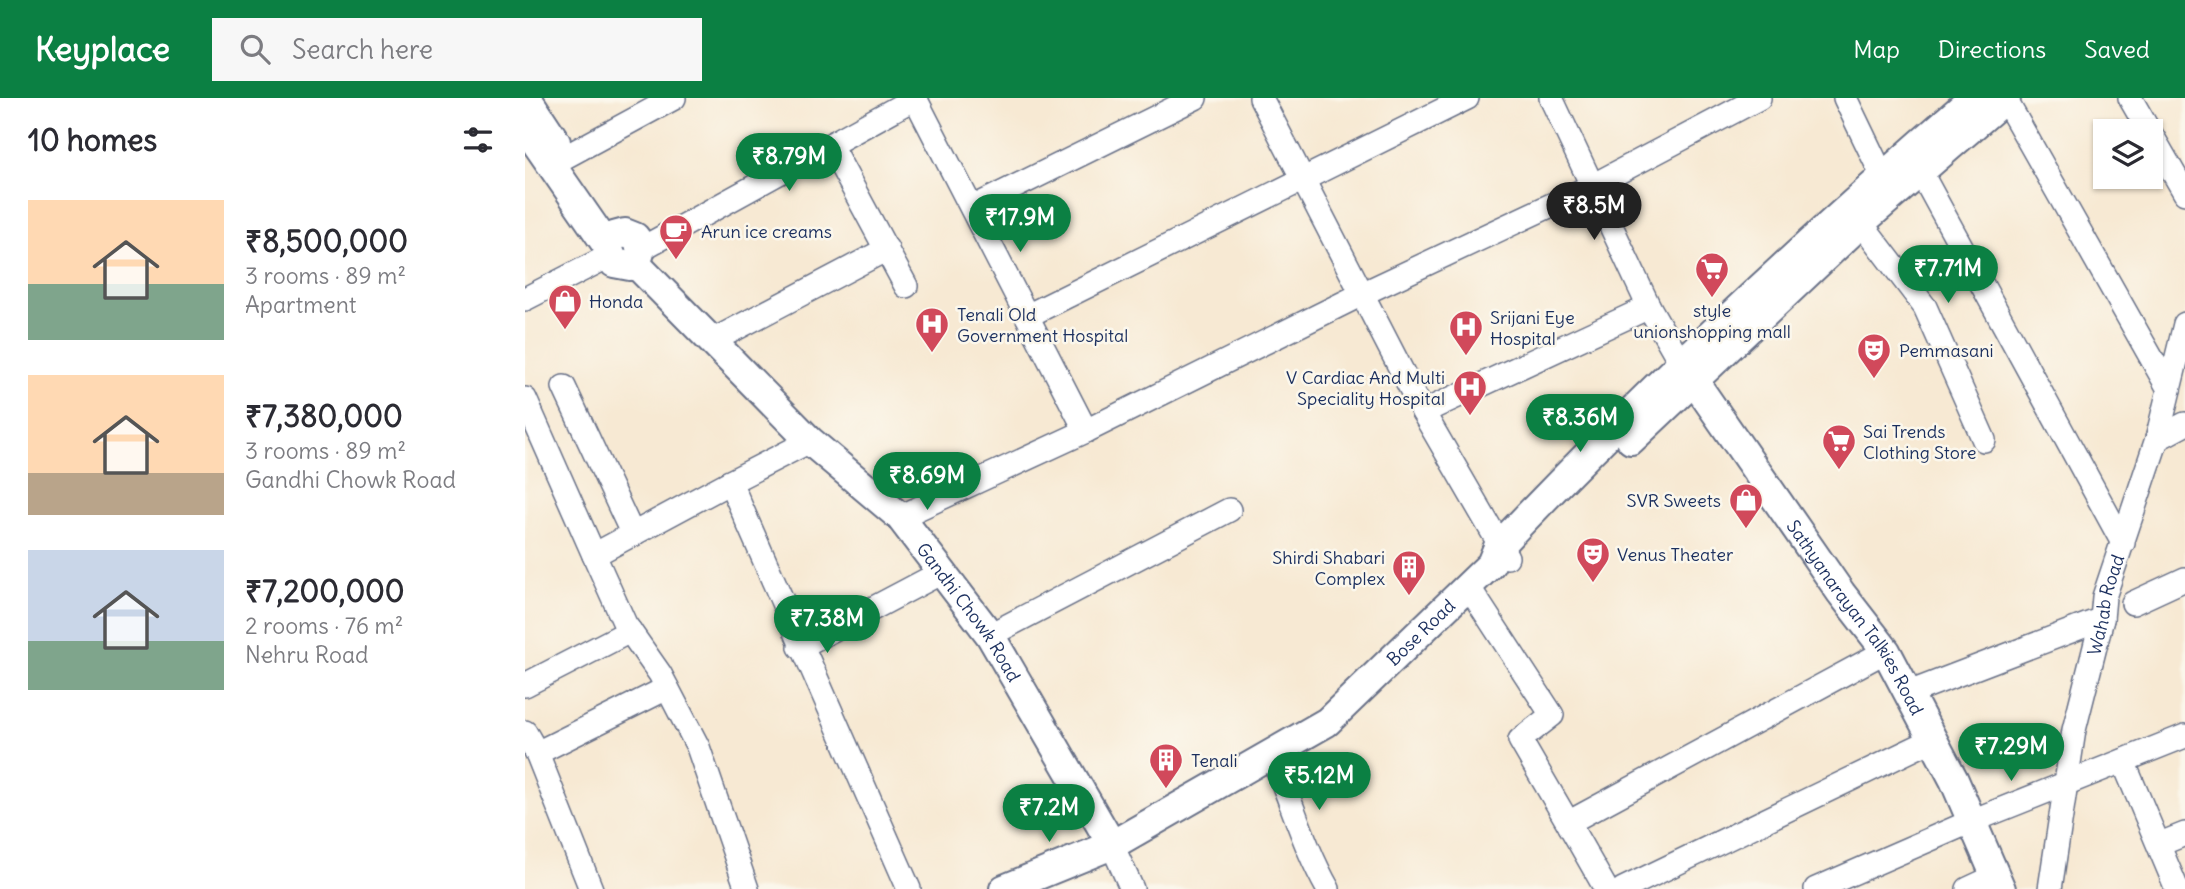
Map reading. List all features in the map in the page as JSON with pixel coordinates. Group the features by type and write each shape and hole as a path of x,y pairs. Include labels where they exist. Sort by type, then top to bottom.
{"main road":[{"path":"527,98 623,250"},
{"path":"1889,184 1973,98"},
{"path":"1889,184 1920,171 2005,98"},
{"path":"525,127 623,250"},
{"name":"Bose Road","path":"1004,889 1112,845 1327,722 1687,372 1889,184"},
{"name":"Gandhi Chowk Road","path":"623,250 810,441 900,517 990,635 1112,845"},
{"name":"Sathyanarayan Talkies Road","path":"1687,372 1841,593 1886,651 1934,739 1999,883"}],"street":[{"path":"565,157 674,98"},
{"path":"525,299 830,145 915,98 1086,431"},
{"path":"972,208 1195,98"},
{"path":"1261,98 1499,556"},
{"path":"1027,316 1467,98"},
{"path":"1551,98 1649,307 1687,372"},
{"path":"900,517 1086,431 1364,293 1592,186 1759,98"},
{"path":"1845,98 1889,184"},
{"path":"2005,98 2169,389"},
{"path":"2130,98 2142,119"},
{"path":"830,145 907,286"},
{"path":"2163,155 2185,193"},
{"path":"1920,171 2123,543"},
{"path":"1855,215 1925,307 1984,440"},
{"path":"712,341 887,249"},
{"path":"1423,412 1649,307"},
{"name":"Wahab Road","path":"2050,889 2074,730 2102,619 2104,597 2157,439 2185,324"},
{"path":"564,387 633,535"},
{"path":"525,399 630,631 667,688 698,747 747,889"},
{"path":"2157,439 2185,424"},
{"path":"594,555 810,441"},
{"path":"730,482 800,648 909,889"},
{"path":"990,635 1229,510"},
{"path":"800,648 942,572"},
{"path":"2133,603 2185,579"},
{"path":"1468,586 1552,715 1520,740 1606,889"},
{"path":"1909,693 2102,619"},
{"path":"525,685 630,631"},
{"path":"1570,825 1586,813 1886,651"},
{"path":"535,764 667,688"},
{"path":"525,732 535,764 591,889"},
{"path":"1816,889 1972,821 2185,736"},
{"path":"1623,889 1934,739"},
{"path":"1271,754 1295,809 1313,862 1328,889"},
{"path":"2123,761 2177,889"},
{"path":"2160,844 2185,834"},
{"path":"1112,845 1132,889"},
{"path":"1968,889 1999,883"}],"place":[{"name":"Arun ice creams","path":"676,261"},
{"name":"style unionshopping mall","path":"1712,299"},
{"name":"Honda","path":"565,331"},
{"name":"Tenali Old Government Hospital","path":"932,354"},
{"name":"Srijani Eye Hospital","path":"1466,357"},
{"name":"Pemmasani","path":"1874,380"},
{"name":"V Cardiac And Multi Speciality Hospital","path":"1470,417"},
{"name":"Sai Trends Clothing Store","path":"1839,471"},
{"name":"SVR Sweets","path":"1746,530"},
{"name":"Venus Theater","path":"1593,584"},
{"name":"Shirdi Shabari Complex","path":"1409,597"},
{"name":"Tenali","path":"1166,790"}]}
